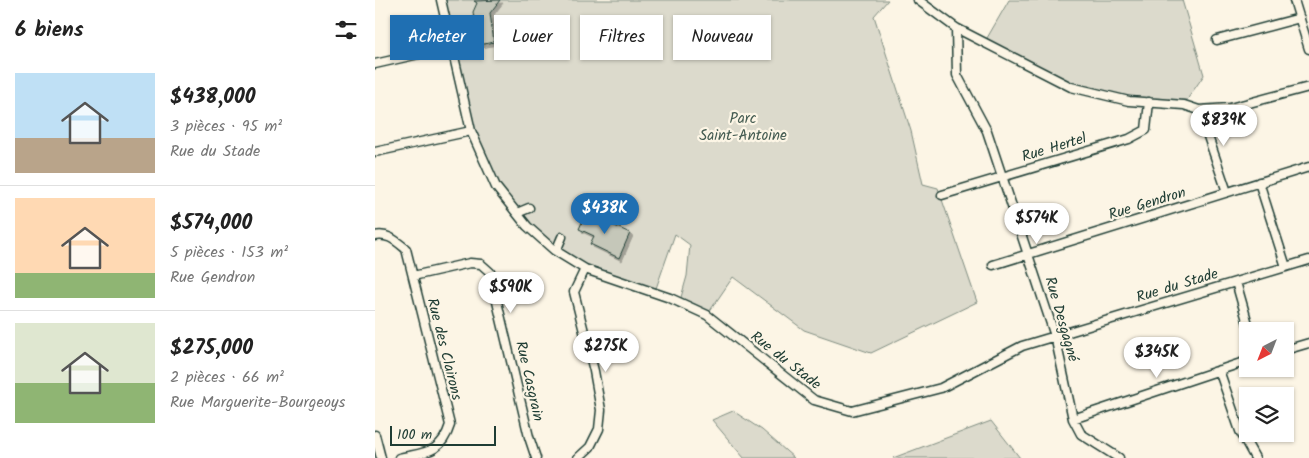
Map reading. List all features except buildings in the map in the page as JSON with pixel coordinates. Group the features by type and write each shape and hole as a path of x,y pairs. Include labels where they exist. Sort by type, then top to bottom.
{"street":[{"name":"Rue du Stade","path":"441,0 444,15"},
{"path":"918,0 956,28 1071,87 1129,101 1184,104 1199,110 1230,108 1309,87"},
{"path":"1294,0 1309,49"},
{"path":"1217,40 1300,18"},
{"name":"Rue Desgagné","path":"956,28 957,75 987,131 1055,336 1073,419 1081,434 1119,458"},
{"path":"375,64 393,60"},
{"name":"Rue du Stade","path":"453,60 471,131 496,187 527,226 556,251 585,269 670,298 707,315 814,400 852,411 941,388 1022,346 1309,260"},
{"name":"Rue Hertel","path":"943,195 1129,139 1146,130 1149,102"},
{"path":"1199,110 1227,192"},
{"path":"375,152 471,131"},
{"name":"Rue Gendron","path":"993,265 1309,167"},
{"path":"1259,182 1286,267"},
{"path":"517,213 529,208"},
{"name":"Rue des Clairons","path":"375,236 383,234 393,238 406,249 450,425 447,436 438,448 399,458"},
{"path":"556,251 562,237"},
{"name":"Rue Casgrain","path":"413,276 470,263 481,264 490,272 529,437 536,458"},
{"path":"578,458 590,448 599,429 601,410 574,292 585,269"},
{"path":"1236,282 1248,322"},
{"path":"1294,347 1309,343"},
{"path":"1073,419 1239,364"},
{"path":"1219,370 1240,431 1255,458"},
{"path":"375,435 381,458"}],"green space":[{"name":"Parc Saint-Antoine","path":"442,0 888,0 874,16 911,131 923,184 938,188 977,302 871,353 804,330 733,277 707,315 678,308 687,276 690,245 675,234 653,297 585,271 517,220 481,161 457,60 484,60 484,15 446,15"},
{"path":"1009,0 1182,0 1204,75 1182,107 1071,87 983,45"},
{"path":"733,411 762,430 794,458 744,458 712,420"},
{"path":"991,421 1020,458 893,458"}]}
